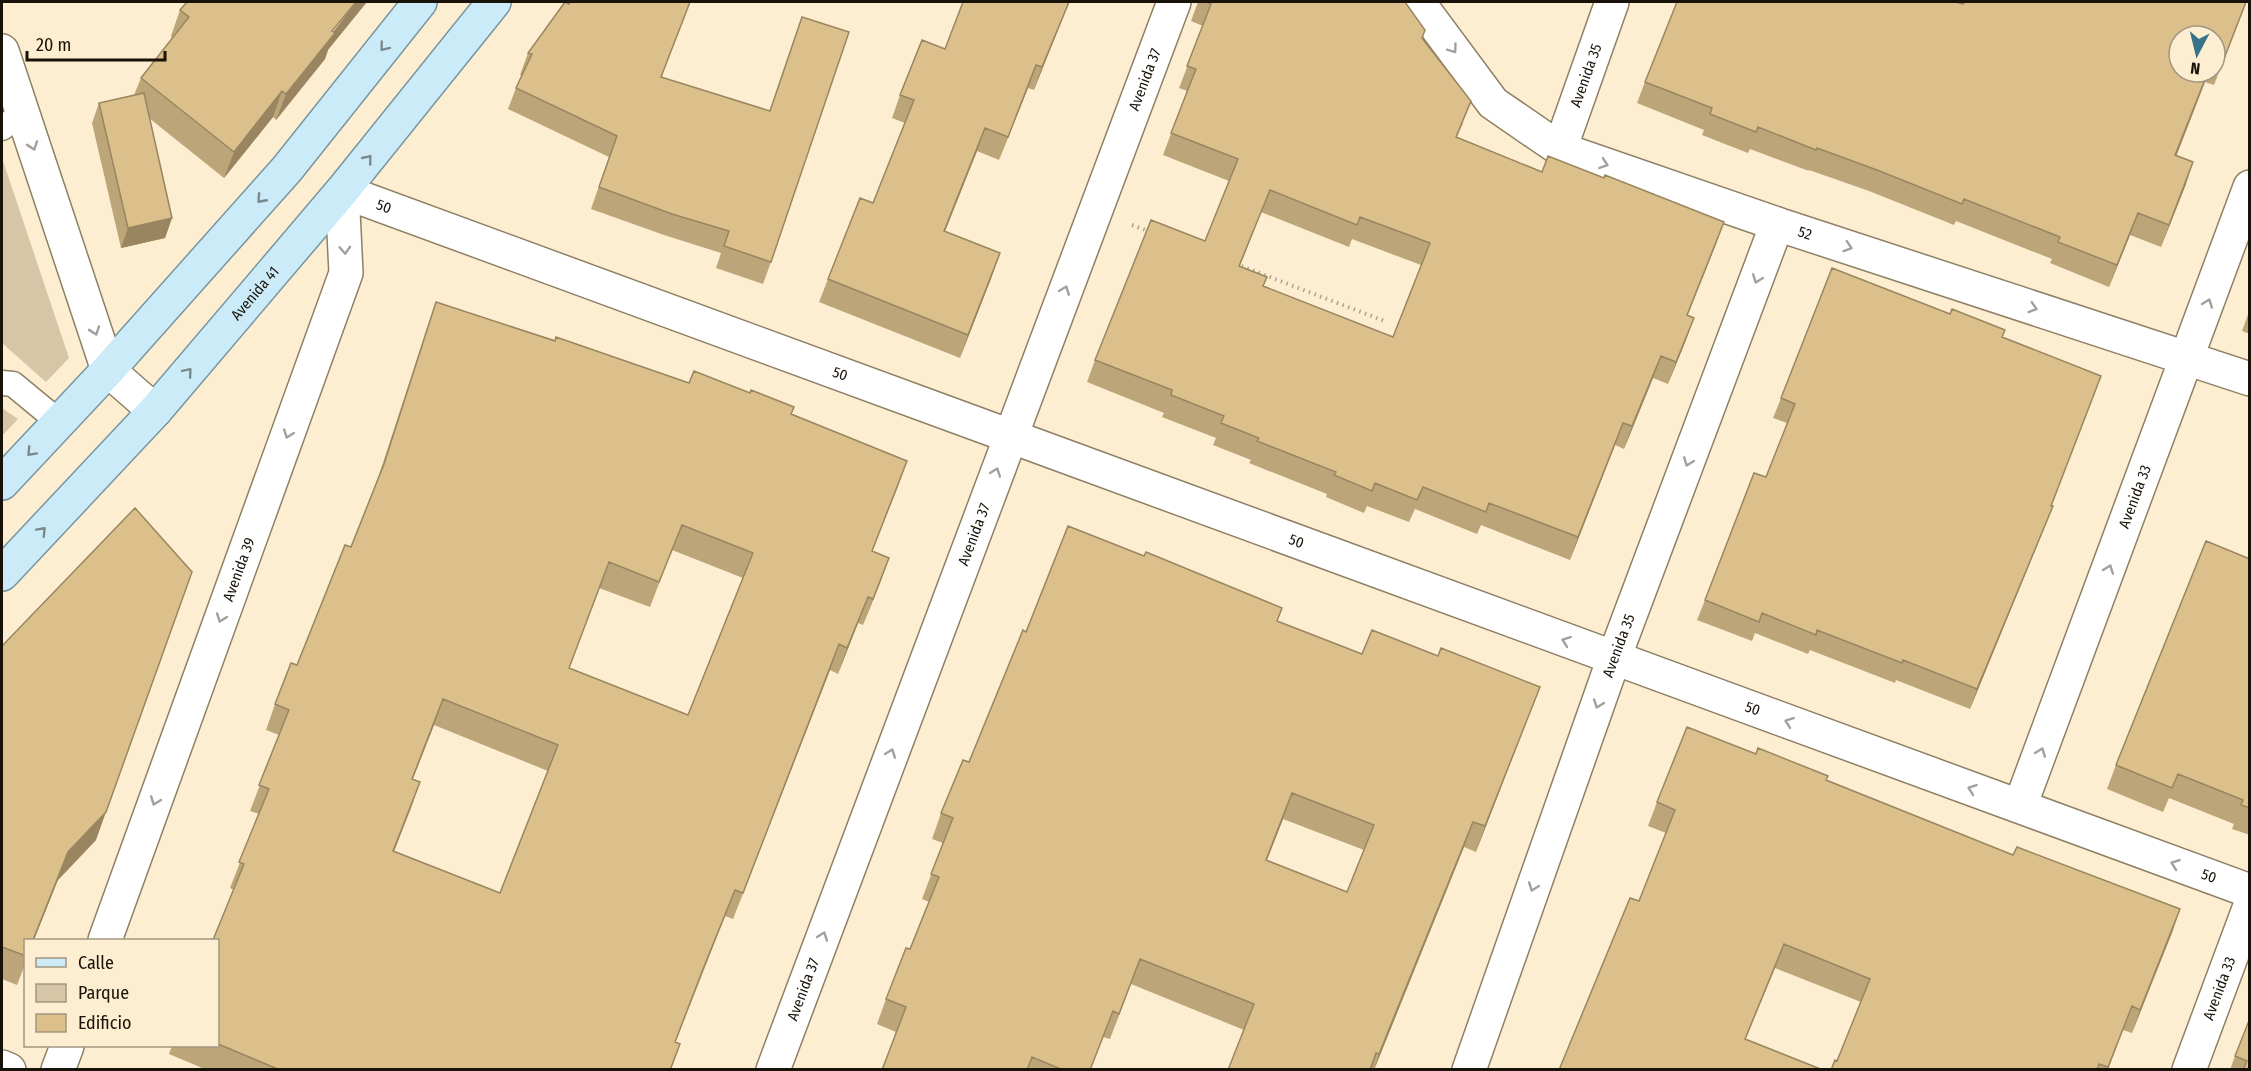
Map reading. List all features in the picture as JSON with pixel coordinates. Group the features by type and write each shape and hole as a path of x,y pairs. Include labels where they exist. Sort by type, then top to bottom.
{"main road":[{"path":"2,483 108,370 287,169 420,2"},
{"name":"Avenida 41","path":"2,574 155,411 342,191 494,2"}],"street":[{"name":"Avenida 37","path":"773,1070 1009,436 1174,2"},
{"name":"52","path":"1418,2 1493,103 1560,148 1777,224 2250,379"},
{"name":"Avenida 35","path":"1560,148 1612,2"},
{"path":"2,51 12,121 108,370 155,411"},
{"name":"Avenida 33","path":"2020,806 2250,187"},
{"name":"50","path":"342,191 2250,891"},
{"name":"Avenida 39","path":"105,939 346,273 342,191"},
{"name":"Avenida 35","path":"1469,1070 1614,658 1777,224"},
{"name":"Avenida 33","path":"2189,1070 2250,906"},
{"path":"58,1070 67,1047"},
{"path":"2,1067 9,1070"}],"lane":[{"path":"2,383 13,384 59,422"}],"path":[{"path":"1095,211 1160,235"},
{"path":"1235,264 1387,322"}],"green space":[{"path":"2,158 69,358 46,382 2,343"},
{"path":"2,408 18,419 2,436"}],"building":[{"path":"187,2 356,2 332,31 335,33 286,94 282,91 234,152 141,78 189,17 180,10"},
{"path":"565,2 569,4 570,2 690,2 661,77 770,111 802,17 849,32 771,262 724,246 729,231 672,214 599,187 617,136 516,88 532,54 528,53"},
{"path":"963,2 1069,2 1042,67 1036,65 1008,137 985,128 944,231 1000,253 968,335 828,279 860,198 873,203 914,100 900,95 922,40 945,49"},
{"path":"1206,2 1405,2 1425,30 1422,38 1471,101 1456,137 1542,172 1548,156 1604,178 1605,175 1724,222 1687,315 1694,318 1676,362 1661,356 1632,426 1623,423 1578,537 1489,503 1486,512 1423,487 1417,500 1375,483 1372,491 1334,475 1336,472 1257,441 1259,438 1221,423 1224,416 1171,395 1172,390 1095,360 1151,220 1205,241 1238,159 1171,133 1196,69 1187,66 1211,4","holes":["1270,190 1357,225 1360,217 1430,243 1393,337 1263,286 1267,277 1239,266"]},
{"path":"1677,2 1956,2 1963,4 1964,2 2246,2 2227,51 2227,24 2167,24 2167,84 2203,84 2175,155 2193,162 2169,225 2138,213 2117,265 2058,242 2060,237 1964,199 1962,204 1758,127 1756,132 1710,114 1712,108 1645,82"},
{"path":"144,93 172,218 128,228 99,103"},
{"path":"1832,268 1950,314 1952,309 2005,330 2002,337 2101,376 2051,506 2053,506 1977,689 1817,630 1816,635 1762,613 1759,622 1705,600 1754,473 1766,477 1795,404 1781,398"},
{"path":"436,302 555,341 556,337 689,383 694,371 750,393 751,390 794,407 791,414 907,461 872,551 889,558 873,599 868,597 847,648 839,644 743,893 735,890 703,969 675,1042 680,1044 670,1070 280,1070 219,1044 219,939 213,939 244,864 239,862 269,789 259,785 289,710 275,704 291,663 297,665 345,545 351,547 384,464","holes":["682,525 753,553 688,715 569,668 609,562 659,582","443,699 558,745 500,893 393,851 420,782 412,779"]},
{"path":"135,508 192,572 106,812 68,852 33,939 24,939 24,955 2,947 2,646"},
{"path":"1068,526 1144,556 1146,552 1282,608 1277,621 1362,654 1372,630 1438,656 1441,648 1540,687 1485,826 1473,822 1379,1054 1376,1053 1370,1070 1228,1070 1254,1004 1140,959 1119,1014 1113,1011 1090,1070 1063,1070 1032,1057 1027,1070 882,1070 906,1007 886,999 906,948 910,949 939,877 931,874 953,818 941,813 963,760 969,762 1023,630 1026,632","holes":["1292,793 1374,825 1347,892 1266,860"]},
{"path":"2206,541 2250,559 2250,808 2241,805 2243,800 2178,774 2172,788 2116,765"},
{"path":"1687,727 1756,754 1758,748 1828,776 1826,780 2013,855 2017,847 2180,909 2140,1010 2132,1006 2108,1067 2099,1064 2097,1070 1831,1070 1835,1060 1837,1061 1870,979 1784,944 1745,1039 1823,1070 1559,1070 1630,898 1639,901 1675,810 1657,802"},
{"path":"2250,1018 2250,1070 2243,1070 2247,1061 2235,1056"}]}
